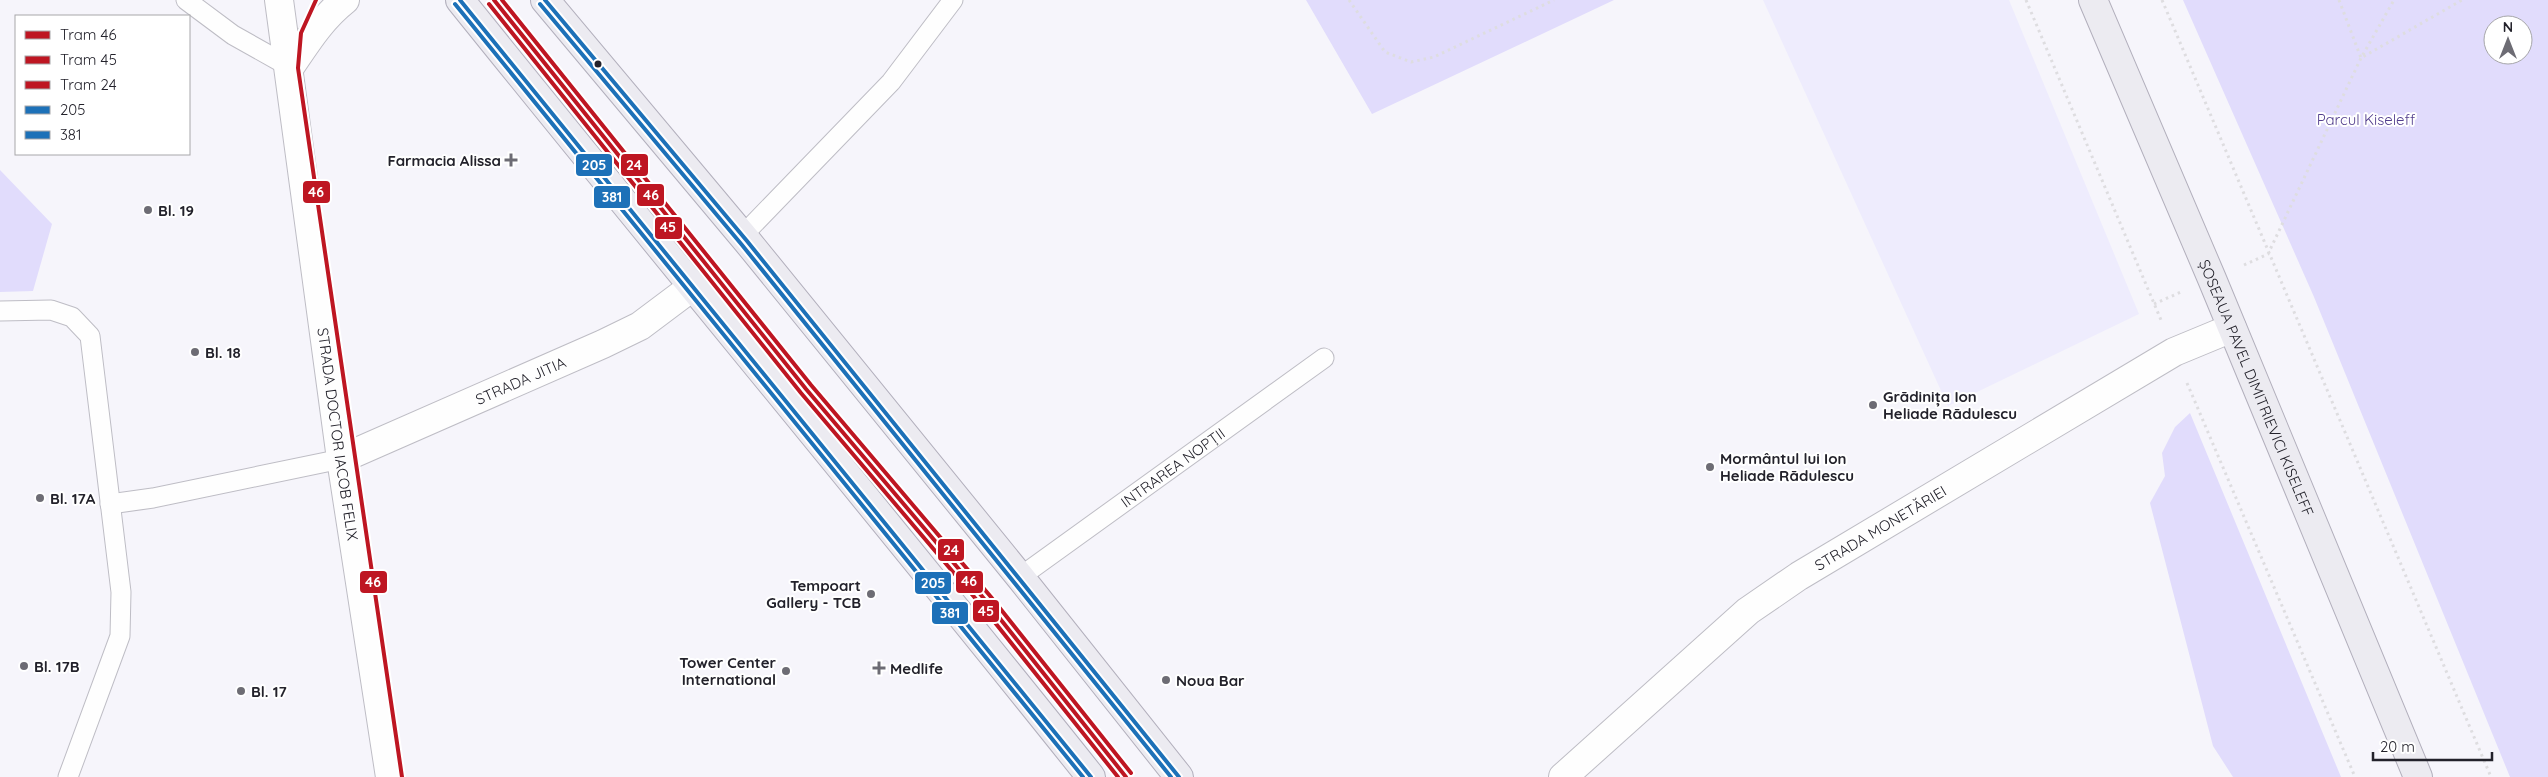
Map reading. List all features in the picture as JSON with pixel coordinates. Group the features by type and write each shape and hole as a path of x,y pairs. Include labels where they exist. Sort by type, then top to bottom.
{"main road":[{"path":"460,0 692,287 964,618 1091,777"},
{"path":"545,0 742,236 1020,577 1179,777"},
{"name":"ȘOSEAUA PAVEL DIMITRIEVICI KISELEFF","path":"2093,0 2232,328 2418,777"}],"street":[{"name":"STRADA DOCTOR IACOB FELIX","path":"279,0 290,67 341,459 390,777"},
{"path":"290,67 310,34 329,13 345,0"},
{"name":"STRADA JITIA","path":"341,459 640,326 692,287"},
{"name":"STRADA MONETĂRIEI","path":"1563,777 1748,611 1808,571 2174,352 2232,328"}],"lane":[{"path":"186,0 233,35 290,67"},
{"path":"742,236 891,82 953,0"},
{"path":"0,311 51,310 72,317 90,336 121,592 120,636 68,777"},
{"name":"INTRAREA NOPȚII","path":"1020,577 1324,358"},
{"path":"110,504 153,498 341,459"}],"path":[{"path":"1349,0 1385,52 1411,62 1434,57 1554,0"},
{"path":"2026,0 2355,777"},
{"path":"2162,0 2491,777"},
{"path":"2339,0 2361,58"},
{"path":"2268,254 2361,58 2394,0"},
{"path":"2361,58 2462,0"}],"shaded area":[{"path":"1763,0 2009,0 2139,314 1948,406"}],"green space":[{"path":"1306,0 1614,0 1372,114"},
{"name":"Parcul Kiseleff","path":"2183,0 2548,0 2548,777 2510,777 2314,297"},
{"path":"0,170 52,224 33,291 0,292"},
{"path":"2190,413 2341,777 2233,777 2213,746 2150,503 2165,476 2162,453 2175,427"}],"tram line":[{"name":"46","path":"316,0 301,33 298,68 402,777"},
{"name":"46","path":"494,0 806,389 986,601 1126,777"},
{"name":"24","path":"502,0 811,385 991,597 1131,773"},
{"name":"45","path":"489,4 801,393 981,605 1118,777"}],"transit line":[{"name":"205","path":"460,0 1091,777"},
{"name":"205","path":"545,0 747,241 1179,777"},
{"name":"381","path":"455,4 1083,777"},
{"name":"381","path":"540,4 742,245 1171,777"}],"place":[{"name":"Farmacia Alissa","path":"511,160"},
{"name":"Bl. 19","path":"148,210"},
{"name":"Bl. 18","path":"195,352"},
{"name":"Grădinița Ion Heliade Rădulescu","path":"1873,405"},
{"name":"Mormântul lui Ion Heliade Rădulescu","path":"1710,467"},
{"name":"Bl. 17A","path":"40,498"},
{"name":"Tempoart Gallery - TCB","path":"871,594"},
{"name":"Bl. 17B","path":"24,666"},
{"name":"Medlife","path":"879,668"},
{"name":"Tower Center International","path":"786,671"},
{"name":"Noua Bar","path":"1166,680"},
{"name":"Bl. 17","path":"241,691"}]}
